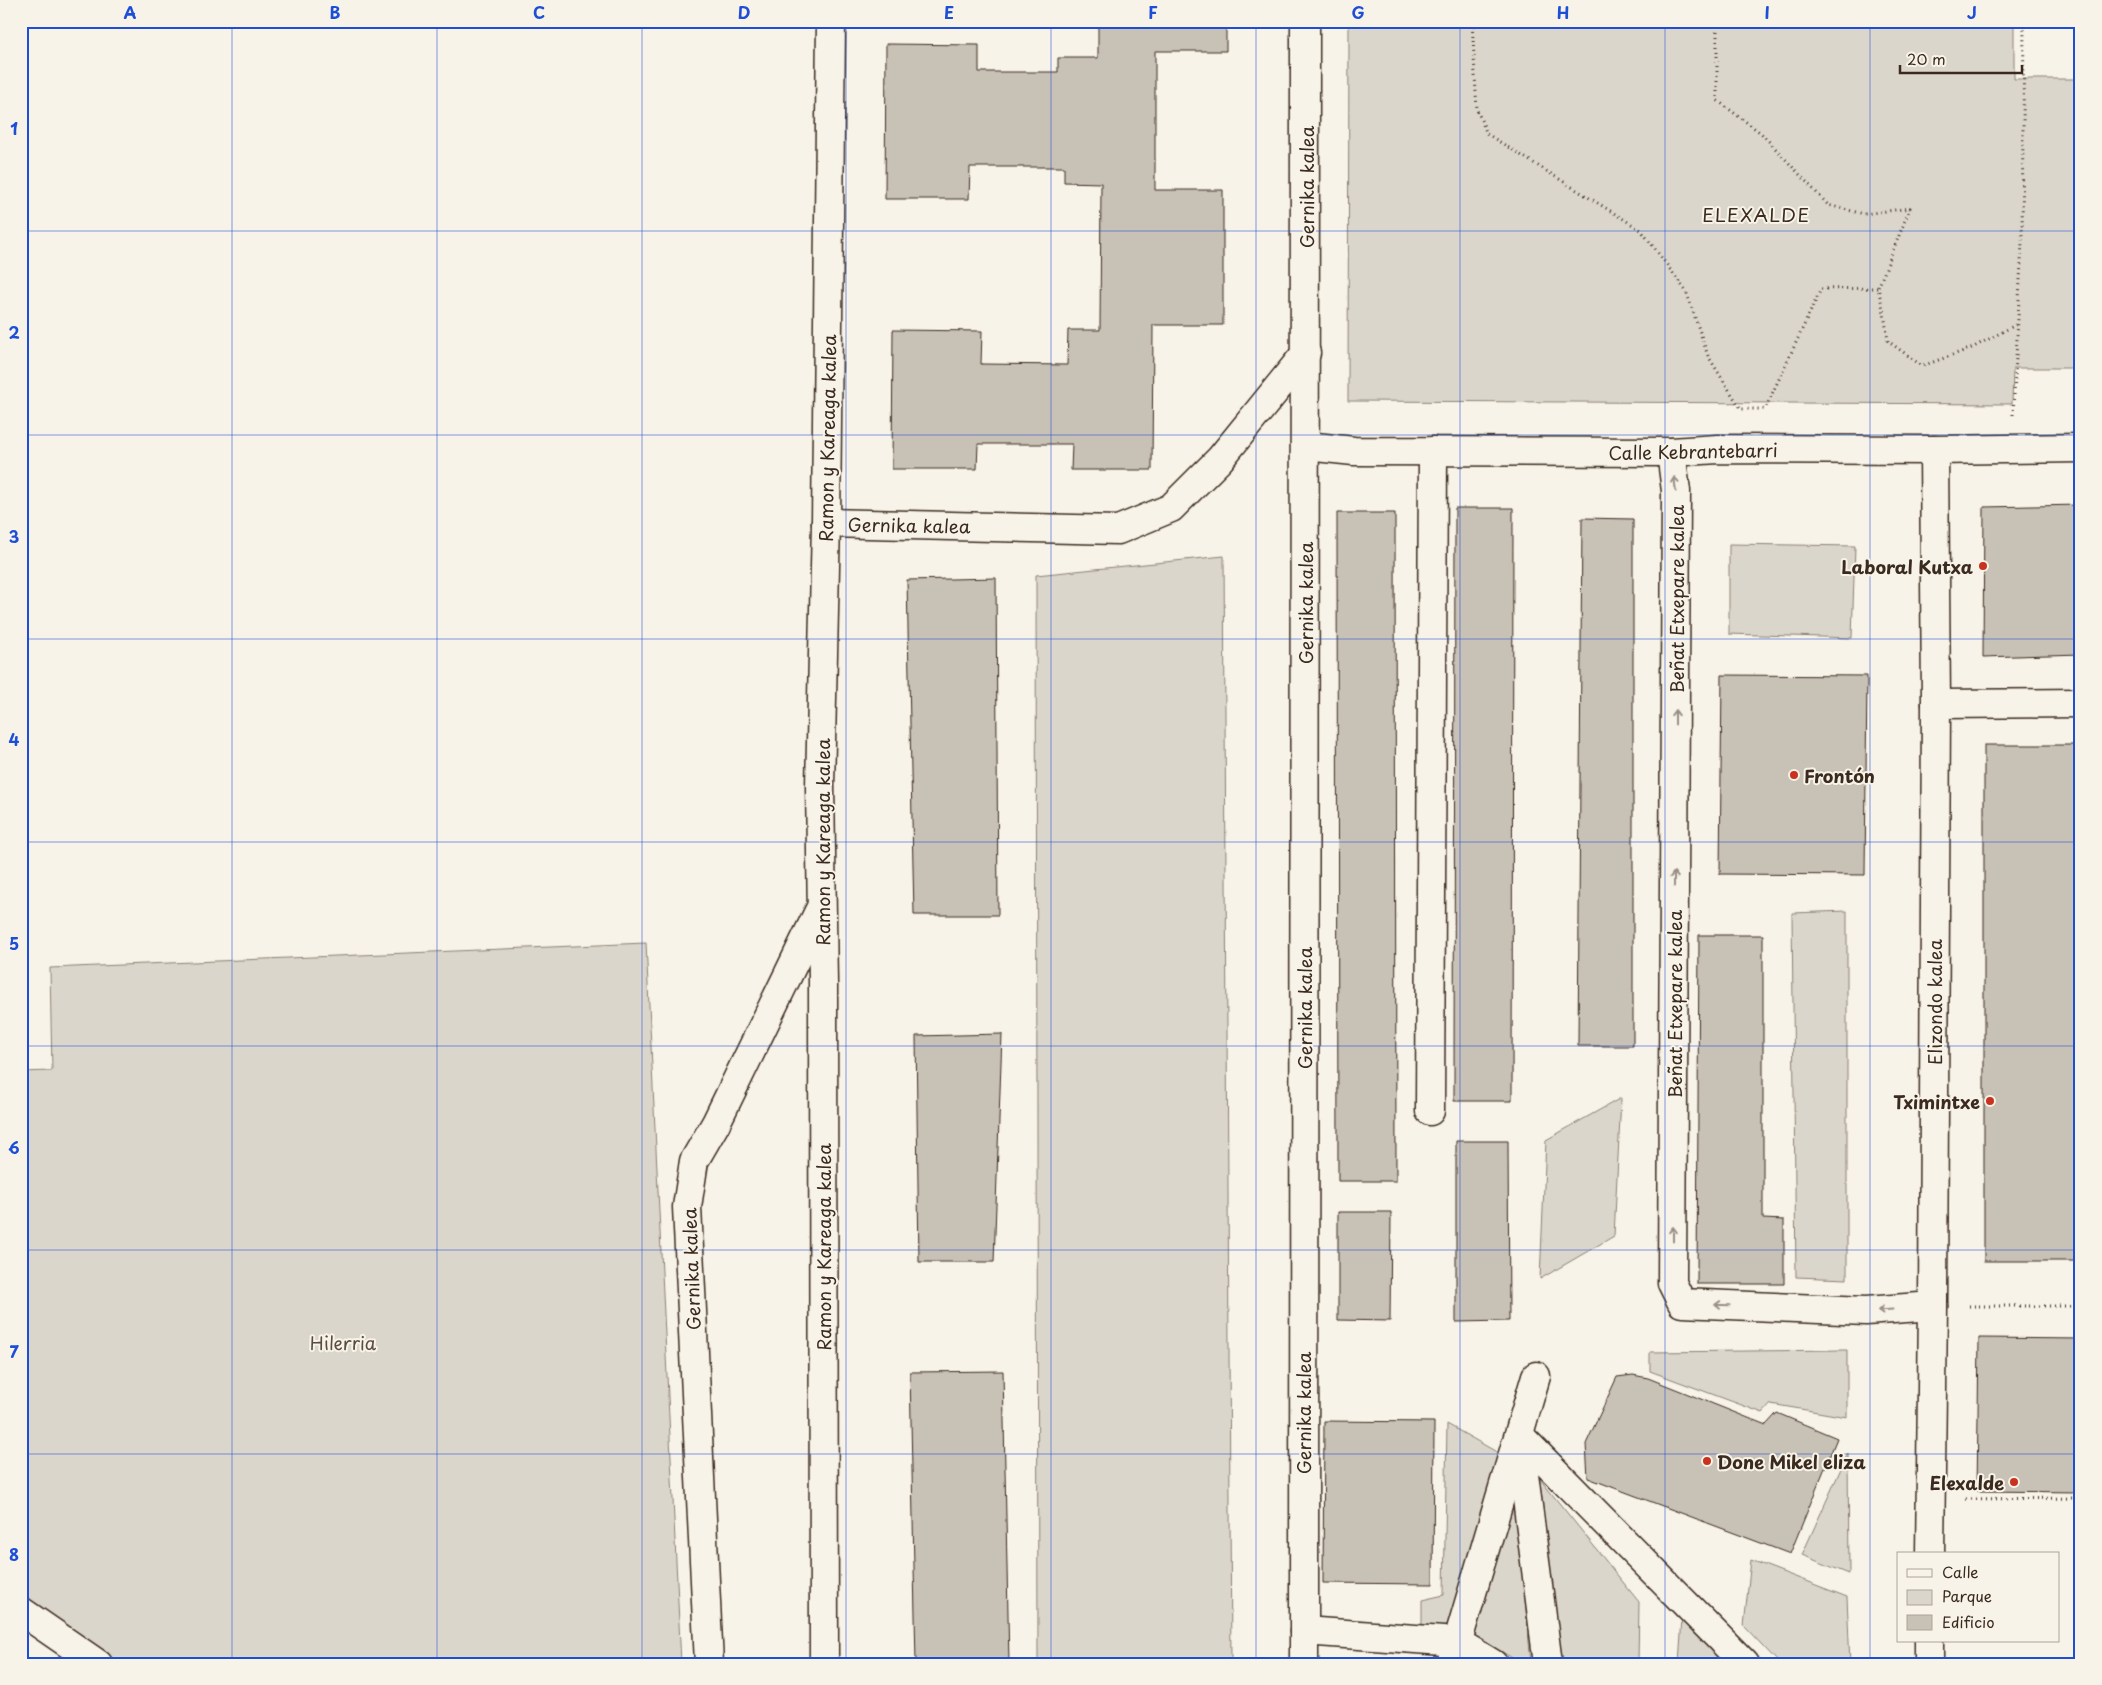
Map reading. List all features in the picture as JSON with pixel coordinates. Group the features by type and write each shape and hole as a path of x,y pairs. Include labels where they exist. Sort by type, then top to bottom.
{"street":[{"name":"Ramon y Kareaga kalea","path":"824,1664 820,786 826,523 831,21"},
{"name":"Gernika kalea","path":"1304,1664 1305,21"},
{"name":"Gernika kalea","path":"826,523 1118,530 1171,508 1220,459 1306,353"},
{"name":"Calle Kebrantebarri","path":"1306,446 1354,450 1671,452 1718,449 1934,450 2081,448"},
{"name":"Elizondo kalea","path":"1930,1552 1936,704 1934,450"},
{"path":"1430,1111 1433,451"},
{"name":"Beñat Etxepare kalea","path":"1671,452 1676,491 1672,1283 1682,1303 1866,1311 1933,1306"},
{"path":"1936,704 2081,703"},
{"name":"Gernika kalea","path":"710,1664 687,1207 694,1161 716,1123 822,905"},
{"path":"1454,1653 1536,1376"},
{"path":"1519,1435 1548,1664"},
{"path":"1519,1435 1745,1664"},
{"path":"21,1611 98,1664"},
{"path":"1304,1631 1454,1653 1493,1664"},
{"path":"1929,1642 1929,1664"}],"path":[{"path":"1472,21 1478,110 1487,134 1641,230 1686,291 1708,356 1741,409 1765,408 1821,289 1878,288"},
{"path":"1717,21 1717,100 1761,133 1828,205 1864,214 1910,208 1878,288 1888,341 1922,366 1972,348 2019,323"},
{"path":"2011,448 2019,323 2024,21"},
{"path":"1933,1306 2081,1306"},
{"path":"1930,1500 2081,1498"}],"green space":[{"path":"1349,21 2014,21 2014,79 2081,79 2081,368 2013,368 2012,404 1348,401"},
{"path":"1729,544 1855,546 1852,638 1729,634"},
{"path":"1224,556 1231,1664 1038,1664 1036,575"},
{"path":"1847,911 1847,1279 1796,1277 1792,913"},
{"name":"Hilerria","path":"646,943 681,1664 118,1664 21,1600 21,1072 52,1071 50,968"},
{"path":"1621,1098 1614,1236 1540,1279 1546,1140"},
{"path":"1847,1350 1847,1417 1771,1404 1763,1413 1650,1371 1650,1352"},
{"path":"1447,1424 1502,1455 1455,1634 1422,1628 1422,1600 1444,1595"},
{"path":"1848,1453 1849,1574 1802,1555"},
{"path":"1539,1478 1639,1602 1638,1664 1560,1664"},
{"path":"1515,1488 1531,1664 1523,1664 1474,1636"},
{"path":"1751,1560 1847,1597 1850,1664 1780,1664 1744,1626"},
{"path":"1683,1604 1732,1649 1721,1664 1679,1664"}],"building":[{"path":"1098,21 1226,21 1226,51 1155,51 1155,190 1223,190 1223,325 1153,325 1152,470 1071,470 1072,444 978,444 977,469 892,469 893,330 982,331 981,364 1067,365 1068,330 1100,330 1101,183 1064,182 1064,167 970,167 969,199 885,199 886,44 979,45 979,72 1058,72 1058,58 1098,58"},
{"path":"2081,505 2081,654 1983,657 1984,507"},
{"path":"1455,508 1513,508 1512,1101 1454,1101"},
{"path":"1337,513 1395,513 1396,1181 1338,1181"},
{"path":"1582,518 1633,519 1633,1046 1578,1046"},
{"path":"996,578 998,915 914,915 907,580"},
{"name":"Frontón","path":"1722,675 1867,676 1865,875 1720,874"},
{"path":"1984,745 2081,745 2081,1261 1984,1261"},
{"path":"1699,935 1763,935 1763,1219 1784,1220 1784,1284 1697,1284"},
{"path":"1002,1034 994,1262 919,1262 916,1036"},
{"path":"1456,1141 1508,1141 1509,1321 1456,1322"},
{"path":"1338,1212 1391,1212 1390,1321 1338,1320"},
{"path":"1979,1338 2081,1339 2081,1492 1977,1491"},
{"path":"1003,1371 1009,1664 916,1664 910,1372"},
{"name":"Done Mikel eliza","path":"1633,1375 1648,1378 1766,1425 1777,1413 1837,1438 1790,1554 1588,1478 1586,1444 1617,1377"},
{"path":"1324,1421 1434,1422 1433,1584 1323,1583"},
{"path":"2081,1661 2081,1664 1978,1664 1978,1662"}],"place":[{"name":"Laboral Kutxa","path":"1983,566"},
{"name":"Frontón","path":"1794,775"},
{"name":"Tximintxe","path":"1990,1101"},
{"name":"Done Mikel eliza","path":"1707,1461"},
{"name":"Elexalde","path":"2014,1482"}],"district":[{"name":"ELEXALDE","path":"1756,214"}]}
